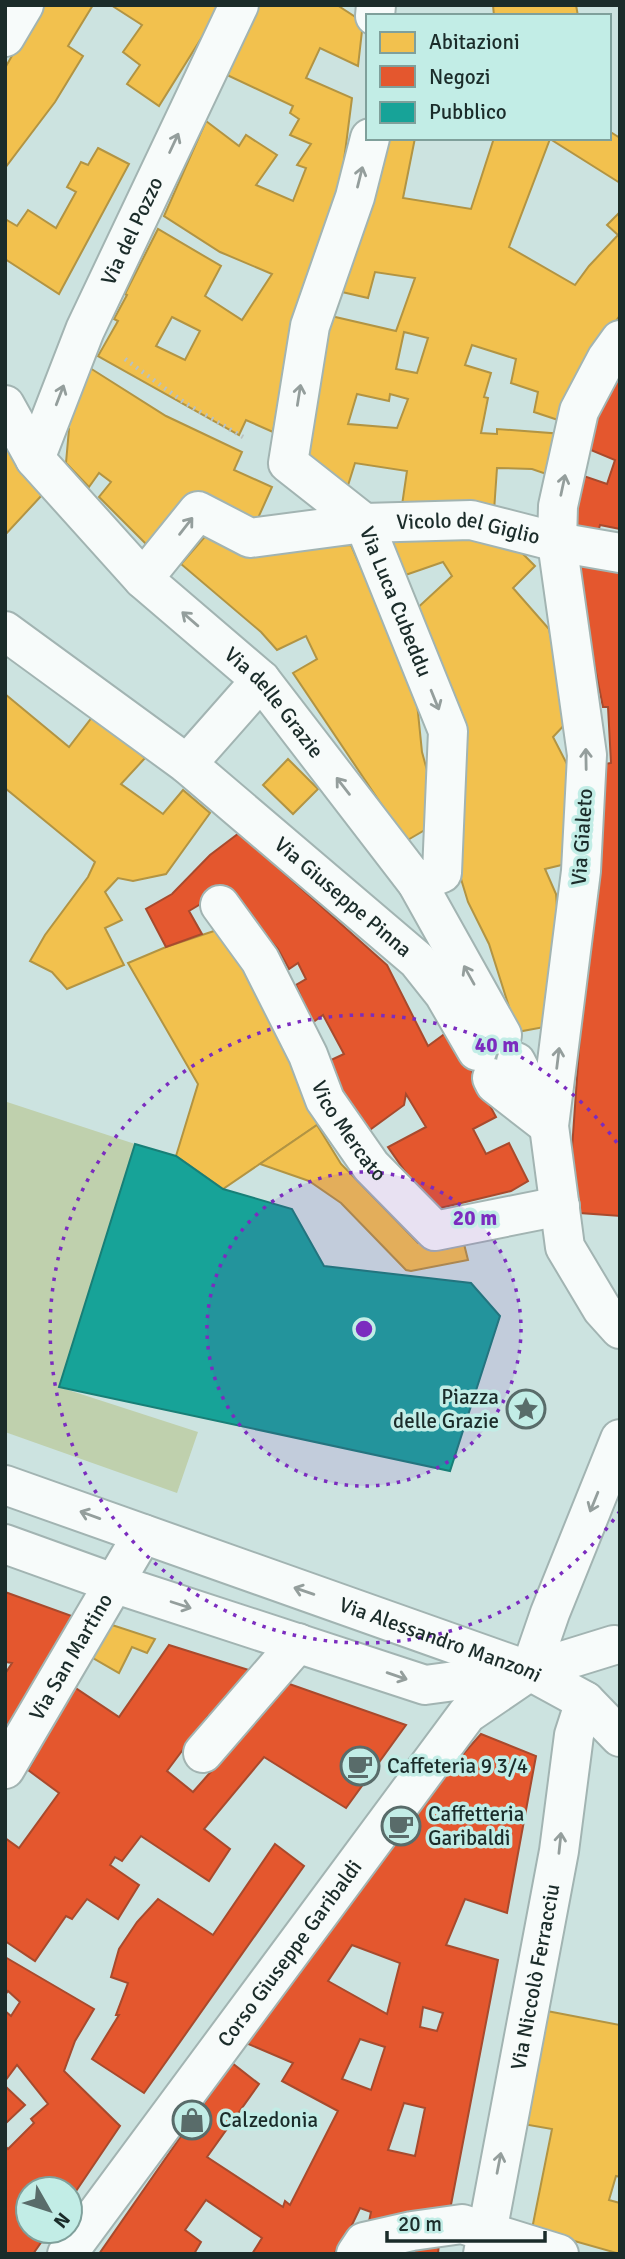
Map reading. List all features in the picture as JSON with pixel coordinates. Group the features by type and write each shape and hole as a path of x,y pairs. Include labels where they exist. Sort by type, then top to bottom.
{"street":[{"path":"5,37 24,5"},
{"name":"Via del Pozzo","path":"35,459 85,330 240,5"},
{"path":"288,463 310,326 355,197 369,140"},
{"name":"Via Gialeto","path":"620,340 607,358 579,411 558,506 556,542 587,755 581,871 549,1126 565,1247 602,1309 620,1329"},
{"name":"Via delle Grazie","path":"5,405 35,459 143,579 261,680 417,883 497,1057 549,1126"},
{"name":"Via Luca Cubeddu","path":"288,463 364,523 448,731 442,873 417,883"},
{"name":"Vicolo del Giglio","path":"143,579 198,511 250,538 364,523 471,520 556,542 620,553"},
{"name":"Via Giuseppe Pinna","path":"5,631 187,764 417,960 497,1057"},
{"path":"187,764 261,680"},
{"name":"Vico Mercato","path":"220,905 260,960 308,1055 325,1100 371,1166 435,1231 560,1206"},
{"path":"530,1671 550,1613 620,1439"},
{"name":"Via Alessandro Manzoni","path":"5,1485 530,1671"},
{"path":"116,1584 143,1534"},
{"name":"Via Alessandro Manzoni","path":"5,1544 116,1584 425,1685 530,1671"},
{"name":"Via San Martino","path":"5,1769 116,1584"},
{"path":"204,1752 298,1643"},
{"path":"530,1671 614,1645"},
{"path":"530,1671 585,1702 620,1737"},
{"name":"Corso Giuseppe Garibaldi","path":"67,2254 467,1714 530,1671"},
{"name":"Via Niccolò Ferracciu","path":"484,2242 559,1851 574,1735 585,1702"},
{"path":"356,2254 364,2242 412,2231 463,2224 484,2242 559,2254"}],"path":[{"path":"85,330 185,403 288,463"}],"green space":[{"path":"5,1099 7,1102 135,1144 59,1387 198,1432 177,1493 5,1432"}],"building: Abitazioni":[{"path":"41,5 93,5 68,46 83,56 55,102 5,168 5,68"},
{"path":"111,5 222,5 159,106 127,84 140,65 123,52 142,25"},
{"path":"259,5 337,5 363,22 358,66 320,48 306,78 352,98 342,176 292,329 273,432 246,420 239,435 98,356 118,321 114,319 158,229 221,266 205,296 242,320 272,274 220,252 164,216 206,121 239,146 246,135 277,155 256,185 293,201 306,168 297,165 311,144 290,135 299,119 290,113 293,106 227,75","holes":["172,317 200,331 185,360 156,346"]},
{"path":"493,5 576,5 578,14 494,14"},
{"path":"611,132 620,138 620,183 552,140 611,140"},
{"path":"379,140 415,140 403,198 471,209 493,140 550,140 509,247 575,285 618,235 607,225 620,212 620,315 591,359 567,423 534,412 538,392 511,383 516,359 472,345 465,365 491,373 484,397 488,398 481,433 497,434 497,429 563,434 552,476 532,469 497,468 494,511 401,512 407,471 355,463 345,495 300,466 331,316 396,331 415,278 375,272 368,298 329,289","holes":["404,332 428,338 417,373 396,369","357,394 389,401 390,394 408,399 397,428 348,424"]},
{"path":"98,148 129,164 59,294 5,259 5,219 17,226 28,210 56,228 76,192 67,187 81,162 88,165"},
{"path":"90,368 166,416 242,452 234,470 272,487 254,527 189,495 148,546 99,497 111,482 99,473 89,487 66,463 69,429 64,426"},
{"path":"15,445 42,495 5,535 5,452"},
{"path":"462,529 508,539 535,566 513,588 549,629 569,720 553,737 570,770 570,863 545,869 556,894 559,933 550,1026 517,1032 489,944 468,902 458,869 413,612 452,576 443,562 394,579 374,541"},
{"path":"209,532 250,552 351,545 416,693 422,752 431,785 435,824 406,841 293,673 317,659 306,636 277,650 261,632 181,564"},
{"path":"5,694 69,747 93,716 145,758 121,784 163,814 183,790 210,813 166,874 133,881 118,878 105,892 122,920 105,928 124,965 67,989 52,972 30,961 45,935 88,877 95,862 5,788"},
{"path":"288,759 318,789 293,814 263,785"},
{"path":"232,925 316,1086 317,1125 223,1189 176,1156 198,1084 128,963"},
{"path":"317,1125 341,1164 418,1243 462,1236 468,1260 406,1270 341,1203 309,1181 260,1164"},
{"path":"109,1624 155,1639 147,1653 132,1647 119,1673 93,1658"},
{"path":"547,2011 620,2025 620,2177 616,2176 609,2200 620,2203 620,2254 532,2229 552,2129 523,2124"}],"building: Negozi":[{"path":"620,375 620,529 600,525 597,536 566,530 578,474 607,484 615,460 586,448 607,394"},
{"path":"572,555 620,562 620,1216 580,1213 572,1149 599,765 611,763 608,707 603,707"},
{"path":"239,833 387,965 428,1046 450,1030 496,1117 473,1129 486,1154 509,1143 528,1181 511,1191 432,1210 388,1147 426,1127 406,1094 404,1105 356,1140 316,1067 344,1054 323,1015 312,1023 296,985 306,979 298,963 289,969 278,949 248,916 229,887 189,911 202,934 166,947 146,909 172,894 210,855"},
{"path":"5,1592 80,1619 5,1752 5,1674 12,1663 5,1662"},
{"path":"169,1645 255,1672 219,1723 208,1716 167,1771 193,1792 215,1767 278,1680 406,1725 346,1808 264,1757 204,1829 230,1849 209,1881 141,1836 122,1861 115,1857 110,1865 139,1885 118,1919 87,1899 72,1919 66,1916 35,1961 5,1941 5,1838 19,1848 59,1793 28,1770 74,1687 119,1717"},
{"path":"481,1734 536,1756 507,1913 465,1899 446,1945 498,1960 449,2215 368,2226 371,2212 360,2208 334,2254 252,2254 262,2238 206,2200 185,2230 201,2242 194,2254 99,2254 232,2063 259,2084 207,2157 283,2207 285,2201 290,2205 338,2111 282,2081 293,2063 246,2043 392,1834","holes":["352,1945 400,1963 387,2014 328,1981","423,2007 443,2013 437,2031 420,2027","360,2039 385,2047 371,2090 342,2079","404,2103 425,2108 415,2156 388,2150"]},
{"path":"275,1844 304,1866 144,2093 92,2059 119,2015 116,2015 128,1983 111,1977 119,1949 137,1922 158,1899 213,1935"},
{"path":"5,1957 94,2009 75,2041 64,2071 120,2126 84,2179 84,2175 14,2175 14,2245 39,2245 33,2254 5,2254 5,2146 8,2149 34,2123 31,2119 48,2104 17,2065 5,2081 5,2011 11,2016 20,2002 8,1991 5,1995"},
{"path":"5,2086 25,2105 5,2124"},
{"path":"439,2243 438,2254 388,2254"}],"building: Pubblico":[{"path":"135,1144 176,1156 223,1189 292,1209 324,1266 471,1283 500,1316 450,1471 59,1387"}],"place":[{"name":"Piazza delle Grazie","path":"526,1409"},
{"name":"Caffeteria 9 3/4","path":"360,1766"},
{"name":"Caffetteria Garibaldi","path":"401,1826"},
{"name":"Calzedonia","path":"192,2120"}]}
